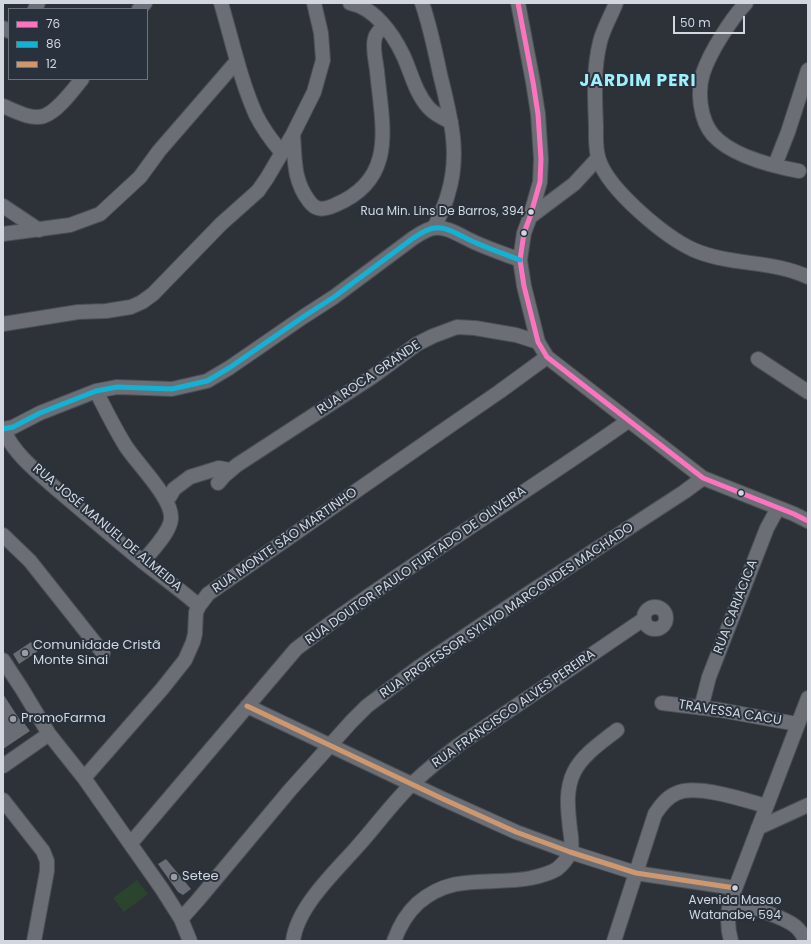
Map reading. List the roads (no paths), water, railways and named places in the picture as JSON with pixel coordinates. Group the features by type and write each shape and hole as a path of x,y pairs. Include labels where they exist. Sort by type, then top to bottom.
{"street":[{"path":"221,3 237,61 256,115 269,137 282,153"},
{"path":"3,324 78,312 113,310 131,307 142,302 153,294 221,224 258,191 293,134 314,92 323,60 321,33 314,3"},
{"path":"350,3 371,12 384,26 402,54 419,95 428,108 450,122"},
{"path":"422,3 431,33 455,152 451,182 445,203 434,228"},
{"path":"518,3 533,82 540,138 540,182 523,240 520,260 524,286 538,342 547,357 703,478 808,521"},
{"path":"616,3 600,42 594,82 596,141 598,158 602,168 640,213 662,230 693,250 721,259 776,266 795,271 808,277"},
{"path":"746,3 733,19 716,46 703,74 701,105 707,127 722,143 738,152 775,165 799,171"},
{"path":"293,134 296,176 303,193 314,207 322,209 336,205 345,201 366,184 375,172 382,149 382,118 374,45 378,32 384,26"},
{"path":"3,234 70,225 85,221 106,210 140,177 159,151 237,61"},
{"path":"775,165 788,132 808,70"},
{"path":"3,106 21,114 34,117 44,116 60,104 81,80"},
{"path":"530,218 574,184 585,174 598,158"},
{"path":"3,206 39,230"},
{"path":"3,430 13,427 40,413 96,391 117,387 172,389 207,381 229,368 334,297 412,239 434,228 454,232 474,242 520,260"},
{"name":"RUA ROCA GRANDE","path":"218,483 230,470 372,376 417,344 433,336 457,327 475,328 516,335 538,342"},
{"name":"RUA MONTE SÃO MARTINHO","path":"199,606 208,594 547,357"},
{"path":"758,359 808,392"},
{"path":"96,391 125,446 166,501 170,510 171,519 169,528 143,562"},
{"name":"RUA DOUTOR PAULO FURTADO DE OLIVEIRA","path":"131,844 246,706 296,649 325,627 453,538 628,421"},
{"name":"RUA JOSÉ MANUEL DE ALMEIDA","path":"3,430 11,445 45,478 143,562 181,590 199,606"},
{"path":"166,501 174,489 190,477 219,468 230,470"},
{"name":"RUA PROFESSOR SYLVIO MARCONDES MACHADO","path":"181,919 329,746 367,706 419,667 703,478"},
{"name":"RUA CARIACICA","path":"701,708 708,677 767,528 778,508"},
{"path":"3,535 30,561 103,653"},
{"path":"84,778 185,660 193,642 196,612 199,606"},
{"name":"RUA FRANCISCO ALVES PEREIRA","path":"293,941 294,933 299,920 308,904 334,872 412,784 434,764 460,744 644,620"},
{"path":"3,660 49,734 84,778 131,844 181,919 190,941"},
{"path":"731,941 727,927 727,916 730,902 808,698"},
{"name":"TRAVESSA CACU","path":"662,703 797,724"},
{"path":"246,706 516,832 570,852 636,873 735,888"},
{"path":"394,941 397,931 414,907 428,895 441,889 459,883 520,880 544,876 556,870 564,863 570,852 571,840 568,798 569,785 574,771 590,751 617,730"},
{"path":"3,766 49,734"},
{"path":"614,941 655,814 669,797 678,792 690,790 708,792 766,806"},
{"path":"3,800 43,851 47,861 48,871 34,941"},
{"path":"758,828 808,805"},
{"path":"730,902 779,918 805,933"}],"place":[{"name":"Rua Min. Lins De Barros, 394","path":"531,212"},
{"name":"Comunidade Cristã Monte Sinai","path":"25,653"},
{"name":"PromoFarma","path":"13,719"},
{"name":"Setee","path":"174,877"},
{"name":"Avenida Masao Watanabe, 594","path":"735,888"}],"district":[{"name":"JARDIM PERI","path":"638,82"}]}
